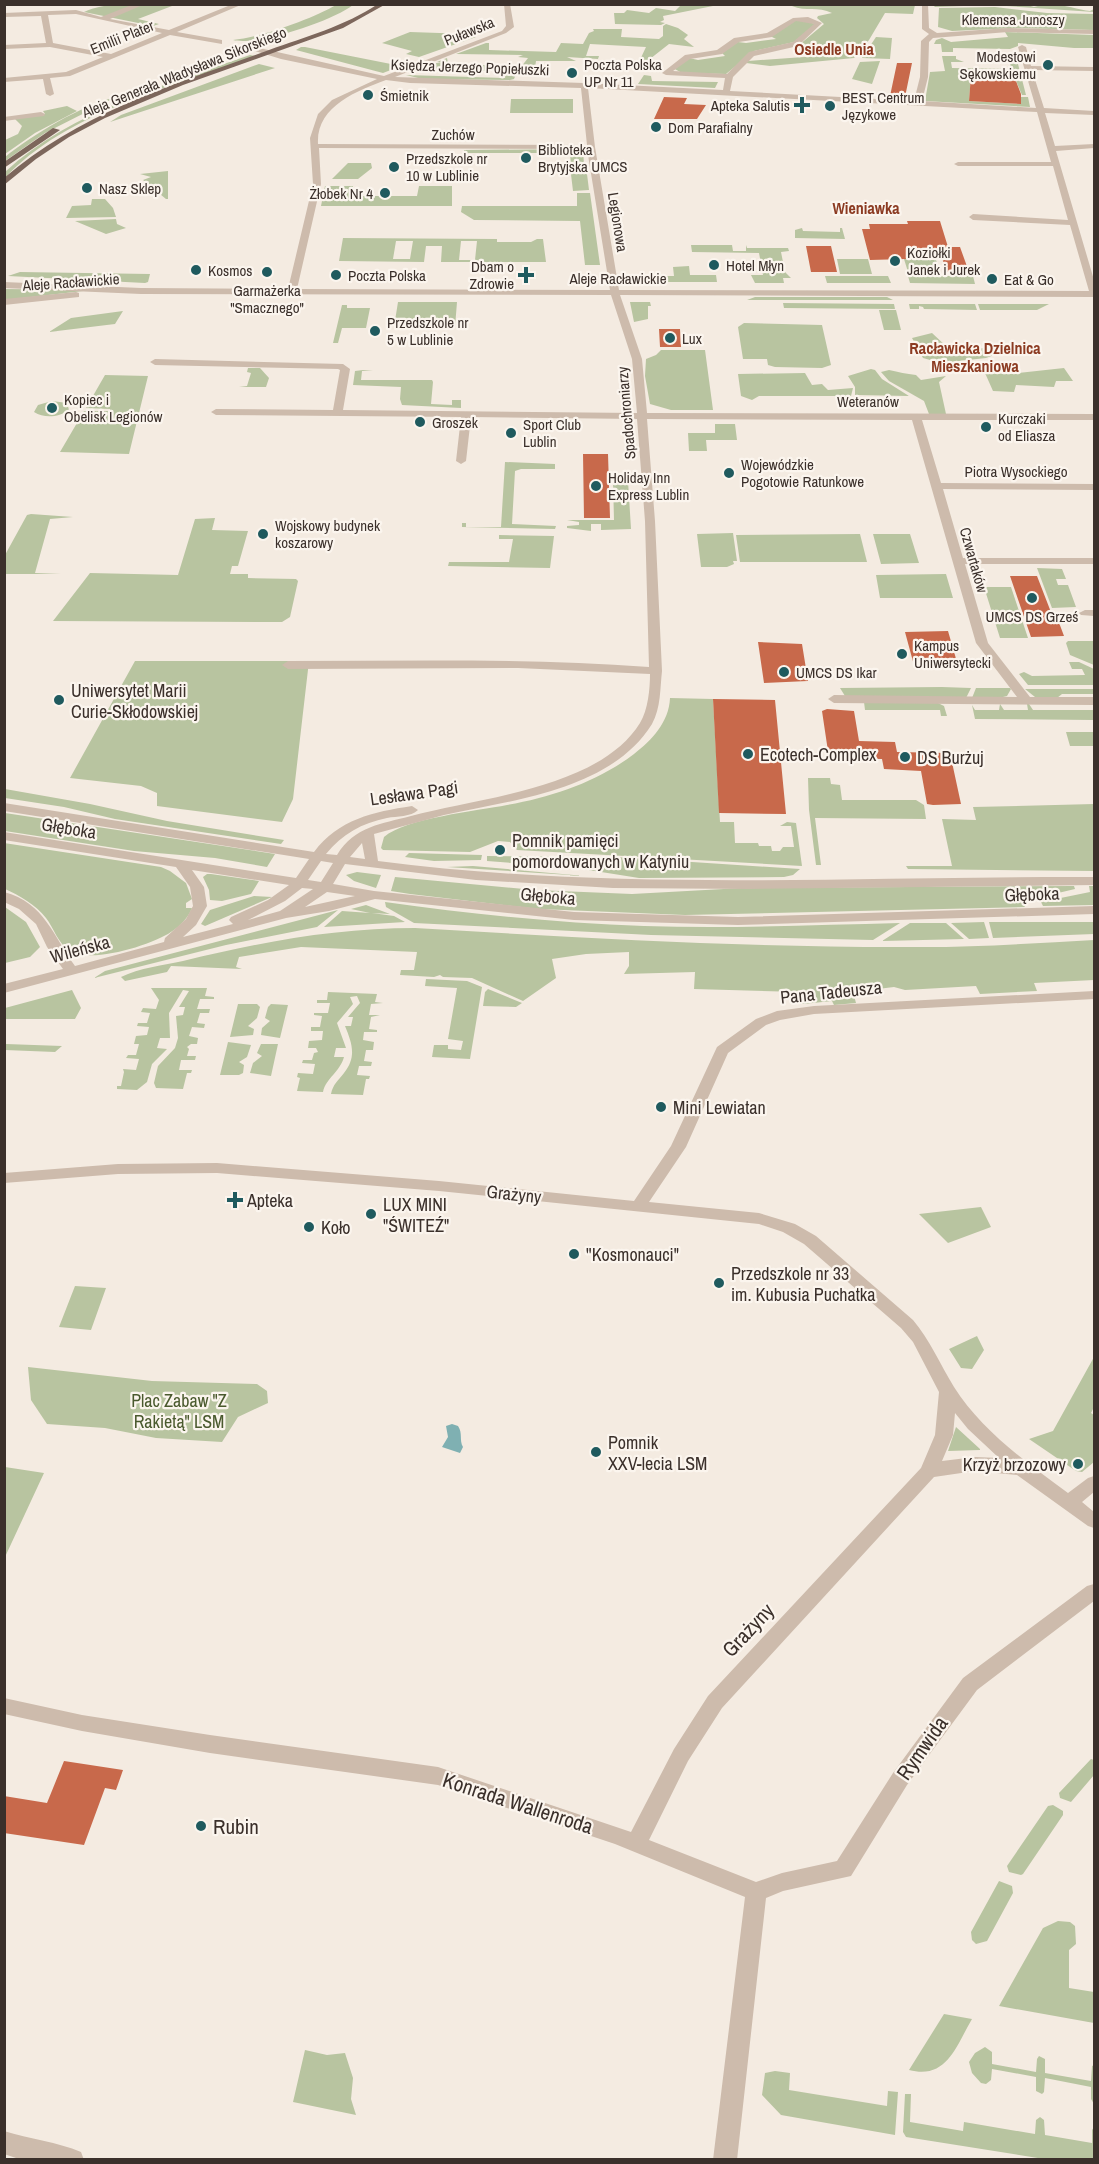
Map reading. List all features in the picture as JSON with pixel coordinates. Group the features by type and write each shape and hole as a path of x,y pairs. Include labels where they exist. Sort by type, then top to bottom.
{"main road":[{"name":"Aleja Generała Władysława Sikorskiego","path":"81,117 335,20 366,4"},
{"name":"Aleja Generała Władysława Sikorskiego","path":"4,183 40,152 91,122 143,99 357,19 383,4"},
{"name":"Aleja Generała Władysława Sikorskiego","path":"4,166 29,147 64,126"}],"street":[{"path":"101,19 142,4"},
{"name":"Emilii Plater","path":"4,80 67,74 240,4"},
{"name":"Puławska","path":"292,291 317,184 315,146 318,120 330,106 352,91 504,32 510,27 507,4"},
{"path":"917,104 924,77 925,41 935,35 926,29 925,4"},
{"path":"76,12 89,6"},
{"path":"4,15 76,12 101,19 220,41"},
{"path":"44,13 50,45"},
{"path":"726,92 729,76 752,54 795,44 819,23 807,19 795,19 769,35 737,40 719,52 688,57 666,73 729,76"},
{"name":"Klemensa Junoszy","path":"935,35 1008,30 1095,32"},
{"path":"4,47 50,45 112,56"},
{"path":"1022,47 1074,223 1084,244 1095,294"},
{"name":"Księdza Jerzego Popiełuszki","path":"258,49 384,78 431,82 584,85 1095,113"},
{"path":"1026,65 1095,69"},
{"path":"46,77 50,94"},
{"name":"Legionowa","path":"584,85 591,147 615,293"},
{"path":"4,119 41,114"},
{"name":"Zuchów","path":"315,146 591,147"},
{"path":"1052,149 1095,146"},
{"path":"958,164 1056,164"},
{"path":"973,217 1074,223"},
{"name":"Aleje Racławickie","path":"4,285 141,291 1095,294"},
{"name":"Aleje Racławickie","path":"4,302 141,291"},
{"name":"Spadochroniarzy","path":"615,293 637,359 654,607"},
{"path":"155,363 342,366 345,369 338,412"},
{"name":"Weteranów","path":"216,412 1095,417"},
{"path":"461,461 466,414"},
{"name":"Czwartaków","path":"916,416 982,643 1026,700"},
{"name":"Piotra Wysockiego","path":"938,486 1095,487"},
{"path":"959,561 1095,561"},
{"name":"Lesława Pagi","path":"325,886 354,841 367,832 398,822 527,794 567,782 606,763 625,749 640,732 650,714 656,689 654,607"},
{"path":"288,665 570,666 656,670"},
{"path":"834,699 1095,700"},
{"name":"Lesława Pagi","path":"300,882 318,856 341,831 369,817 490,801"},
{"name":"Głęboka","path":"4,807 372,864 459,874 605,883 1095,881"},
{"name":"Lesława Pagi","path":"367,832 372,864"},
{"name":"Głęboka","path":"4,836 374,895 551,915 691,921 1095,910"},
{"path":"300,882 341,859"},
{"name":"Wileńska","path":"165,945 189,926 199,910 200,891 180,864"},
{"name":"Wileńska","path":"192,938 267,905 285,895 300,882"},
{"name":"Wileńska","path":"285,914 325,886"},
{"name":"Wileńska","path":"4,989 285,914 335,906 374,895"},
{"path":"4,896 24,906 42,922 54,947 72,971"},
{"name":"Pana Tadeusza","path":"639,1205 678,1147 722,1050 761,1022 777,1016 814,1010 1095,995"},
{"name":"Grażyny","path":"4,1178 118,1169 217,1168 639,1205 759,1219 789,1228 810,1240 907,1324 919,1338 948,1392 974,1424 1022,1470 1095,1521"},
{"name":"Grażyny","path":"636,1844 681,1755 715,1702 928,1472 944,1435 948,1392"},
{"name":"Grażyny","path":"928,1472 952,1464 977,1462 1022,1470"},
{"path":"1068,1503 1095,1483"},
{"name":"Rymwida","path":"756,1892 782,1882 844,1869 900,1779 970,1684 1095,1591"},
{"name":"Konrada Wallenroda","path":"4,1706 82,1723 210,1744 438,1776 636,1844 756,1892"},
{"path":"725,2160 756,1892"},
{"path":"4,2142 34,2152 73,2160"}],"green space":[{"path":"800,4 915,5 913,14 885,13 869,40 854,58 770,66 746,63 818,56 815,50 793,50 824,24 817,18 818,16 832,13 792,6"},
{"path":"932,4 1024,4 1034,7 1049,4 1090,11 1094,9 1094,12 992,5 935,7"},
{"path":"108,5 172,6 138,19 159,24 153,26 84,12"},
{"path":"336,5 353,5 329,18 295,31 260,39 233,40 257,36 285,27"},
{"path":"681,5 718,5 663,16 664,20 660,22 665,23 661,25 615,24 614,13 624,13 627,10 649,13 656,8 675,11"},
{"path":"995,7 1047,13 1094,14 1094,30 1015,28 952,31 938,27 939,8"},
{"path":"793,21 816,24 794,42 754,51 726,74 682,73 673,68 689,58 698,60 725,56 721,52 738,42 776,39 770,36"},
{"path":"666,24 688,35 684,39 694,47 669,44 641,66 638,64 646,47 590,44 586,56 599,56 598,59 567,57 576,61 536,61 535,68 508,67 507,70 517,72 514,79 510,80 422,79 406,75 505,78 506,71 418,70 430,65 436,66 435,63 442,63 437,62 447,58 448,63 521,67 528,58 518,57 523,55 456,54 486,43 489,43 489,50 556,52 561,43 583,44 589,33 594,31 593,29 622,29 621,37 659,39 663,36 663,26"},
{"path":"410,32 469,34 476,37 419,57 406,54 412,51 382,43"},
{"path":"1005,32 1094,35 1094,48 1018,43 1018,46 1010,49 953,48 953,52 942,52 941,44 934,44 936,40 942,38 951,42 1008,37"},
{"path":"876,37 892,38 890,59 862,58"},
{"path":"301,47 401,66 383,73 296,50"},
{"path":"250,55 255,56 156,91 89,119 30,155 5,178 5,172 31,150 90,116 153,89"},
{"path":"942,56 956,56 956,59 964,62 951,62 952,68 1011,69 1010,63 1018,64 1026,95 1022,95 1014,76 971,76 969,101 1021,104 1021,97 1028,97 1030,107 925,101 930,72 945,71"},
{"path":"880,61 872,84 852,79 860,62"},
{"path":"259,64 275,68 110,122 121,115"},
{"path":"644,75 651,76 652,81 718,82 715,88 638,84"},
{"path":"116,97 45,133 5,161 5,157 16,148 43,130 88,107"},
{"path":"511,99 573,99 573,113 510,113"},
{"path":"67,106 77,111 35,133 5,154 5,140 18,134 22,126 15,119 45,114 43,111"},
{"path":"583,149 584,165 571,165 570,153 464,153 464,150"},
{"path":"348,163 371,163 372,168 358,179 332,179"},
{"path":"570,166 586,166 589,190 573,191"},
{"path":"168,171 168,199 143,180 151,177 140,174"},
{"path":"325,186 353,186 352,196 417,196 419,186 452,186 452,206 321,206"},
{"path":"577,193 590,193 600,265 585,265 580,221 474,220 461,212 462,206 577,206"},
{"path":"92,199 105,199 113,208 116,217 66,218 72,206 91,205"},
{"path":"116,219 117,224 126,228 106,234 75,221"},
{"path":"802,228 803,231 840,232 842,228 845,239 795,238 795,230"},
{"path":"343,238 497,239 497,242 531,242 543,239 546,262 441,262 442,246 426,246 424,262 339,261","holes":["396,241 413,241 410,259 393,259","461,241 477,241 475,260 459,260"]},
{"path":"691,245 732,245 733,251 746,251 746,245 747,248 788,248 789,251 781,252 785,272 791,278 783,278 784,283 755,283 751,275 763,275 759,253 692,252"},
{"path":"837,259 868,259 872,274 840,274"},
{"path":"904,259 936,260 941,275 909,275"},
{"path":"689,266 690,275 716,275 717,282 665,282 664,276 674,276 673,267"},
{"path":"20,272 150,274 148,282 145,283 8,276"},
{"path":"825,276 888,276 891,283 827,283"},
{"path":"908,276 973,276 975,284 910,283"},
{"path":"4,289 92,290 5,300"},
{"path":"755,297 887,297 893,300 747,300"},
{"path":"398,302 457,302 455,327 394,327"},
{"path":"630,302 650,302 648,319 634,322"},
{"path":"783,303 894,304 895,309 784,308"},
{"path":"909,304 975,304 977,310 924,309 919,306 919,309 910,309"},
{"path":"978,304 1049,304 1037,310 980,310"},
{"path":"342,305 347,305 347,308 370,308 366,328 342,328 338,343 333,343"},
{"path":"879,310 896,310 901,330 884,330"},
{"path":"123,311 115,324 49,332 71,318"},
{"path":"744,323 822,325 831,365 822,368 775,367 768,365 767,359 743,359 738,327"},
{"path":"932,333 947,347 957,346 963,351 990,347 994,355 941,363 923,358 912,338"},
{"path":"661,350 705,350 713,410 671,410 650,404 645,376 646,359"},
{"path":"248,368 260,368 269,378 266,387 239,387 247,386 251,373 247,372"},
{"path":"1064,368 1073,381 1056,381 1054,387 1016,385 1014,392 993,391 985,373 1010,374"},
{"path":"871,369 909,396 855,395 855,387 848,376"},
{"path":"373,370 362,371 361,380 432,380 431,404 452,405 452,400 461,400 461,408 402,405 401,387 353,385 355,371"},
{"path":"889,370 916,375 921,380 946,376 939,382 946,414 929,414 924,401 889,381 881,372"},
{"path":"805,373 812,385 822,384 828,390 853,388 851,396 759,396 752,400 741,396 738,374"},
{"path":"105,375 148,376 129,454 60,452 84,411 110,411 110,409 86,408"},
{"path":"52,401 67,403 69,410 52,416 43,416 34,412 38,405"},
{"path":"715,424 735,424 737,440 706,440 707,451 689,451 688,433 715,433"},
{"path":"505,462 555,464 555,469 515,471 512,524 556,526 555,529 462,527 462,523 466,523 466,527 501,527"},
{"path":"613,481 628,481 631,529 601,530 601,524 591,524 591,531 567,528 567,526 579,525 579,522 567,520 614,520"},
{"path":"27,515 73,517 50,519 35,573 61,574 5,574 5,555"},
{"path":"215,518 212,530 248,531 238,566 232,566 230,574 248,574 248,578 296,579 298,581 290,617 282,622 53,621 90,573 178,575 195,519"},
{"path":"733,533 737,561 733,561 734,564 727,567 701,567 697,534"},
{"path":"860,534 867,562 740,562 736,535"},
{"path":"873,534 910,534 919,563 881,564"},
{"path":"499,535 554,536 550,568 448,566 449,562 509,562 513,539 499,539"},
{"path":"1037,568 1062,569 1066,579 1056,579 1058,585 1068,585 1076,607 1052,608"},
{"path":"946,574 953,598 880,598 876,575"},
{"path":"984,587 1011,587 1028,638 1000,638"},
{"path":"1068,641 1094,641 1094,665 1070,655 1066,643"},
{"path":"135,661 309,661 293,799 282,822 157,806 157,793 141,786 70,778"},
{"path":"1069,662 1079,662 1094,669 1094,685 1028,685 1019,674 1024,672 1032,676 1085,675 1082,669 1072,669"},
{"path":"840,688 971,688 966,698 845,696"},
{"path":"976,688 1011,689 1007,696 999,698 972,698"},
{"path":"1025,689 1094,689 1094,694 1062,694 1057,698 1035,697"},
{"path":"670,698 713,699 720,822 734,822 735,843 758,843 759,846 771,846 772,851 780,851 783,847 794,847 791,826 780,826 787,822 796,823 802,866 517,850 510,842 498,841 470,852 383,850 381,848 384,837 408,825 442,816 541,798 605,773 647,743 663,723"},
{"path":"864,702 938,703 944,706 947,716 941,716 940,710 865,710"},
{"path":"1000,704 1004,710 1028,710 1027,704 1029,704 1033,710 1094,710 1094,720 975,719 972,705 975,710 999,710"},
{"path":"1066,732 1094,732 1094,746 1070,746"},
{"path":"808,778 830,778 831,784 840,785 842,800 916,800 924,805 926,819 815,818 821,865 816,865 809,810"},
{"path":"5,789 167,821 284,840 281,844 115,819 64,807 5,798"},
{"path":"1094,804 1094,871 908,869 906,866 952,866 942,819 976,820 973,807"},
{"path":"5,813 275,854 267,867 215,858 134,851 5,831"},
{"path":"4,843 161,867 186,883 192,899 186,903 186,908 192,908 186,918 171,932 136,947 92,955 70,951 56,936 42,913 21,897 5,889"},
{"path":"409,853 482,855 481,860 434,861 405,857"},
{"path":"487,856 616,857 800,869 793,875 784,877 639,878 576,868 487,861"},
{"path":"473,866 585,876 447,867"},
{"path":"357,872 381,875 376,888 354,881 346,875"},
{"path":"207,874 259,881 251,894 222,901 210,900 209,890 203,877"},
{"path":"395,877 535,890 632,894 742,888 1074,886 1075,889 1024,901 1025,907 685,915 539,909 410,894 391,891"},
{"path":"1089,886 1094,886 1094,905 1043,906 1041,902 1090,892"},
{"path":"254,896 272,897 205,926 201,924 210,910"},
{"path":"385,902 514,917 644,926 740,927 900,923 873,940 651,935 414,923 386,907"},
{"path":"366,905 390,914 372,913 394,916 405,922 324,927 342,911 370,913 351,909"},
{"path":"5,907 26,922 40,947 30,957 5,963"},
{"path":"338,910 317,927 226,945 94,978 105,971"},
{"path":"984,922 989,938 969,939 951,923"},
{"path":"989,922 1094,922 1094,934 993,938"},
{"path":"910,923 946,923 964,939 882,941"},
{"path":"415,928 605,939 795,946 944,947 1094,940 1094,980 1034,983 1037,991 980,994 976,986 905,990 894,987 853,992 856,1003 834,1005 832,1001 803,1004 800,1002 799,992 694,989 695,972 624,974 629,966 629,952 586,954 552,959 556,978 523,1001 472,978 400,975 401,970 414,970 417,952 301,947 239,957 236,967 242,969 171,966 167,972 125,981 121,977 152,967 298,937 356,930"},
{"path":"426,979 467,981 482,987 470,1059 432,1057 434,1045 448,1045 448,1049 461,1050 463,1041 448,1039 457,988 425,986"},
{"path":"151,988 207,988 205,996 214,997 214,999 200,999 197,1009 210,1009 209,1013 200,1013 197,1023 205,1024 204,1028 192,1027 189,1036 198,1038 197,1044 187,1047 189,1049 187,1056 196,1056 195,1060 181,1060 179,1070 192,1070 191,1073 187,1073 183,1089 156,1088 154,1083 158,1066 175,1048 178,1038 176,1016 183,1015 185,1007 179,1007 189,991 183,990 169,1013 170,1038 160,1038 157,1048 167,1049 152,1064 147,1082 137,1090 117,1089 117,1086 121,1086 123,1069 136,1070 139,1059 126,1058 128,1055 136,1055 139,1044 134,1044 136,1036 147,1035 149,1027 137,1026 138,1023 147,1023 150,1013 141,1012 143,1008 156,1009 159,1000"},
{"path":"488,989 522,1003 516,1007 483,1006 485,992"},
{"path":"72,990 81,1008 75,1019 5,1019 5,1008"},
{"path":"328,992 377,994 375,1002 383,1003 371,1004 369,1015 380,1015 371,1017 369,1029 377,1030 377,1032 364,1032 363,1040 374,1042 373,1050 366,1050 364,1061 372,1062 371,1066 359,1066 357,1075 370,1076 366,1079 363,1095 331,1094 334,1085 351,1061 351,1044 345,1026 351,1026 353,1017 348,1017 360,1003 357,996 350,997 353,1004 337,1023 346,1048 336,1048 334,1057 344,1057 339,1067 323,1092 297,1091 300,1078 297,1077 298,1073 313,1074 315,1064 302,1063 303,1060 312,1060 314,1053 318,1052 316,1048 308,1048 309,1041 322,1040 323,1031 311,1031 311,1027 320,1027 322,1016 314,1015 314,1013 328,1013 330,1003 317,1003 317,1000 327,1000"},
{"path":"238,1004 257,1004 260,1007 257,1018 248,1026 254,1029 253,1035 230,1037"},
{"path":"271,1004 288,1005 280,1038 261,1035 262,1028 270,1021 265,1018"},
{"path":"228,1042 251,1045 247,1057 239,1062 244,1065 243,1073 239,1075 220,1075"},
{"path":"6,1044 62,1046 55,1052 5,1050"},
{"path":"261,1044 278,1044 271,1076 250,1073 253,1063 262,1056 257,1053"},
{"path":"981,1207 991,1227 948,1243 919,1214"},
{"path":"75,1286 106,1288 91,1330 59,1327"},
{"path":"977,1336 984,1350 972,1369 961,1368 949,1349"},
{"path":"1094,1357 1094,1407 1091,1413 1094,1415 1094,1462 1082,1472 1076,1471 1029,1439 1053,1431"},
{"name":"Plac Zabaw \"Z Rakietą\" LSM","path":"28,1367 152,1381 257,1384 267,1391 268,1403 238,1417 222,1442 156,1438 105,1428 47,1424 31,1400"},
{"path":"956,1427 980,1449 980,1450 948,1451"},
{"path":"4,1467 44,1473 5,1557"},
{"path":"1091,1759 1094,1760 1094,1775 1071,1802 1060,1798 1059,1793"},
{"path":"1053,1805 1063,1811 1063,1815 1023,1874 1009,1872 1007,1866 1048,1806"},
{"path":"999,1881 1012,1886 1013,1893 987,1941 976,1944 972,1940 971,1932"},
{"path":"1058,1921 1070,1922 1075,1926 1076,1944 1069,1950 1069,1988 1094,1992 1094,2023 999,2006 1043,1928"},
{"path":"944,2014 972,2019 955,2050 941,2065 933,2070 922,2072 909,2070"},
{"path":"985,2047 992,2052 992,2064 1036,2072 1039,2056 1045,2059 1045,2073 1091,2081 1094,2065 1094,2104 1091,2099 1091,2087 1045,2078 1042,2094 1036,2091 1036,2077 992,2069 991,2080 986,2084 981,2083 972,2073 969,2062 975,2053"},
{"path":"305,2050 327,2055 345,2053 353,2078 351,2099 356,2115 293,2102"},
{"path":"775,2071 790,2073 789,2090 887,2106 888,2091 898,2092 895,2135 781,2115 762,2095 765,2073"},
{"path":"905,2094 911,2094 910,2122 963,2131 964,2122 1035,2134 1036,2120 1040,2117 1044,2120 1045,2135 1092,2143 1094,2127 1094,2159 1044,2159 906,2137 903,2132"}],"water":[{"path":"452,1424 458,1426 460,1431 463,1447 460,1453 442,1447 448,1437 446,1426"}],"building":[{"path":"897,63 912,63 905,97 890,96"},
{"path":"971,75 1014,76 1021,94 1021,104 969,101"},
{"path":"664,97 687,98 684,104 706,105 697,119 654,119"},
{"path":"907,221 940,221 948,247 960,247 969,272 947,272 942,258 870,260 862,229 870,229 869,224 908,224"},
{"path":"806,246 831,246 837,272 811,272"},
{"name":"Lux","path":"659,329 680,329 681,347 660,347"},
{"name":"Holiday Inn Express Lublin","path":"583,454 608,454 610,518 584,518"},
{"name":"UMCS DS Grześ","path":"1010,576 1037,576 1054,620 1058,620 1064,636 1031,637"},
{"path":"948,631 959,669 915,669 905,632"},
{"name":"UMCS DS Ikar","path":"758,642 802,644 808,681 764,683"},
{"name":"Ecotech-Complex","path":"713,699 775,700 786,814 719,813"},
{"name":"DS Burżuj","path":"827,709 854,711 859,741 895,742 897,752 950,753 961,804 927,804 921,771 884,769 882,759 829,758 822,711"},
{"path":"64,1761 123,1770 116,1790 105,1788 84,1845 4,1833 4,1796 47,1803"}],"place":[{"name":"Modestowi Sękowskiemu","path":"1048,65"},
{"name":"Poczta Polska UP Nr 11","path":"572,73"},
{"name":"Śmietnik","path":"368,95"},
{"name":"Apteka Salutis","path":"802,105"},
{"name":"BEST Centrum Językowe","path":"830,106"},
{"name":"Dom Parafialny","path":"656,127"},
{"name":"Biblioteka Brytyjska UMCS","path":"526,158"},
{"name":"Przedszkole nr 10 w Lublinie","path":"394,167"},
{"name":"Nasz Sklep","path":"87,188"},
{"name":"Żłobek Nr 4","path":"385,193"},
{"name":"Koziołki Janek i Jurek","path":"895,261"},
{"name":"Hotel Młyn","path":"714,265"},
{"name":"Kosmos","path":"196,270"},
{"name":"Garmażerka \"Smacznego\"","path":"267,272"},
{"name":"Poczta Polska","path":"336,275"},
{"name":"Dbam o Zdrowie","path":"526,275"},
{"name":"Eat & Go","path":"992,279"},
{"name":"Przedszkole nr 5 w Lublinie","path":"375,331"},
{"name":"Lux","path":"670,338"},
{"name":"Kopiec i Obelisk Legionów","path":"52,408"},
{"name":"Groszek","path":"420,422"},
{"name":"Kurczaki od Eliasza","path":"986,427"},
{"name":"Sport Club Lublin","path":"511,433"},
{"name":"Wojewódzkie Pogotowie Ratunkowe","path":"729,473"},
{"name":"Holiday Inn Express Lublin","path":"596,486"},
{"name":"Wojskowy budynek koszarowy","path":"263,534"},
{"name":"UMCS DS Grześ","path":"1032,598"},
{"name":"Kampus Uniwersytecki","path":"902,654"},
{"name":"UMCS DS Ikar","path":"784,672"},
{"name":"Uniwersytet Marii Curie-Skłodowskiej","path":"59,700"},
{"name":"Ecotech-Complex","path":"748,754"},
{"name":"DS Burżuj","path":"905,757"},
{"name":"Pomnik pamięci pomordowanych w Katyniu","path":"500,850"},
{"name":"Mini Lewiatan","path":"661,1107"},
{"name":"Apteka","path":"235,1200"},
{"name":"LUX MINI \"ŚWITEŹ\"","path":"371,1214"},
{"name":"Koło","path":"309,1227"},
{"name":"''Kosmonauci\"","path":"574,1254"},
{"name":"Przedszkole nr 33 im. Kubusia Puchatka","path":"719,1283"},
{"name":"Pomnik XXV-lecia LSM","path":"596,1452"},
{"name":"Krzyż brzozowy","path":"1078,1464"},
{"name":"Rubin","path":"201,1826"}],"district":[{"name":"Osiedle Unia","path":"834,49"},
{"name":"Wieniawka","path":"866,208"},
{"name":"Racławicka Dzielnica Mieszkaniowa","path":"975,357"}]}
